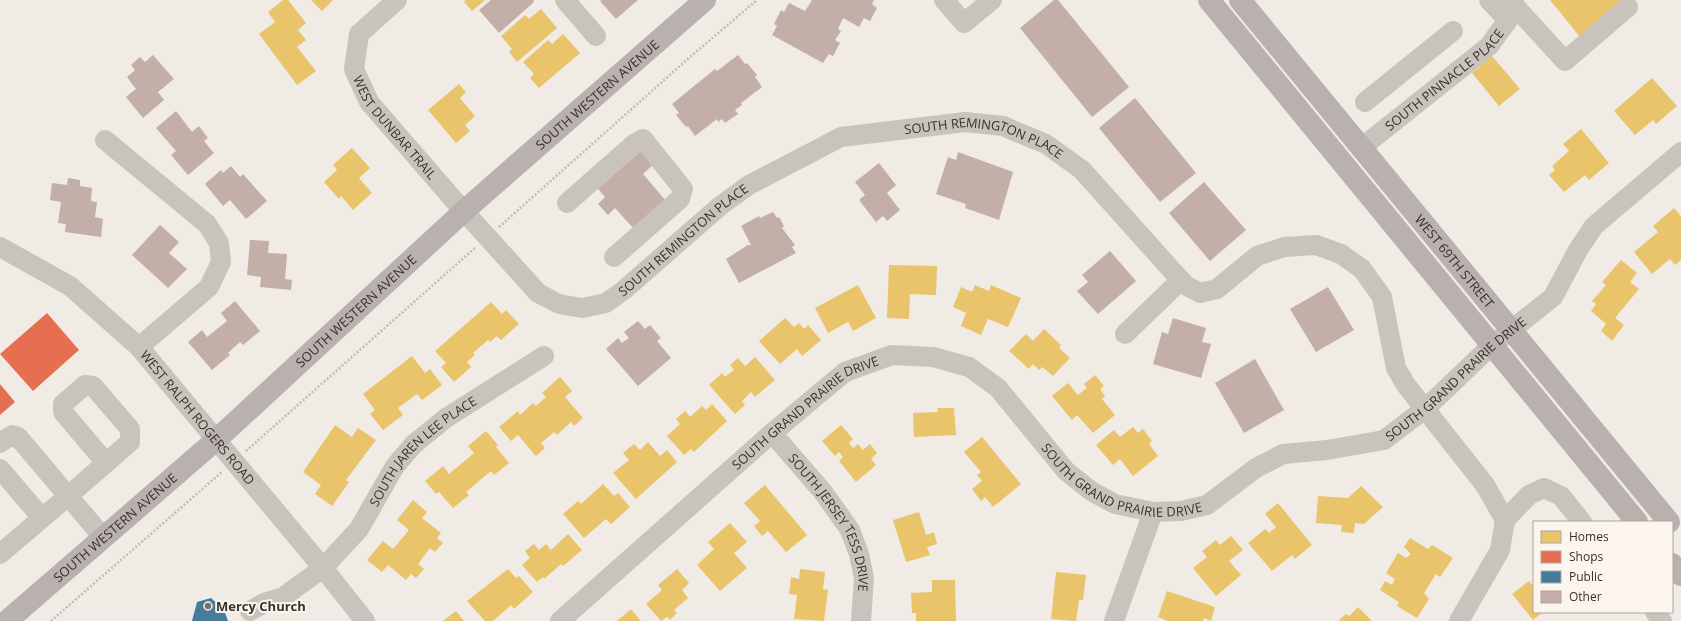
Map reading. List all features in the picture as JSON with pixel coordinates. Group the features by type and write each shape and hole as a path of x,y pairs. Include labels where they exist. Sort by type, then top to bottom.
{"main road":[{"name":"SOUTH WESTERN AVENUE","path":"7,621 216,440 464,212 705,0"},
{"name":"WEST 69TH STREET","path":"1209,0 1491,346 1636,521"},
{"name":"WEST 69TH STREET","path":"1240,0 1668,521"},
{"path":"1342,164 1361,148"},
{"path":"1673,527 1681,536"},
{"path":"1673,565 1681,575"}],"street":[{"name":"WEST DUNBAR TRAIL","path":"397,0 359,34 354,69 369,102 464,212"},
{"path":"565,0 596,36"},
{"path":"944,0 964,23 992,0"},
{"path":"1489,0 1512,8 1565,61 1628,7"},
{"name":"SOUTH PINNACLE PLACE","path":"1361,148 1489,46 1512,8"},
{"path":"1398,118 1371,98 1453,31"},
{"name":"SOUTH REMINGTON PLACE","path":"464,212 538,293 559,304 582,308 606,303 624,290 720,206 749,185 841,137 965,122 1003,126 1046,144 1082,170 1181,280 1200,293 1217,289 1257,256 1284,247 1316,245 1341,254 1362,269 1382,297 1396,368 1406,385 1426,408 1485,485 1505,520"},
{"path":"567,203 634,144 643,139 683,189 680,199 614,257"},
{"path":"105,140 207,224 219,243 221,262 209,287 139,347"},
{"name":"SOUTH GRAND PRAIRIE DRIVE","path":"560,621 772,433 845,372 892,355 933,357 969,367 998,388 1066,471 1091,491 1115,504 1153,512 1181,512 1207,504 1256,468 1283,454 1327,450 1384,440 1426,408 1491,346 1553,297 1578,250 1594,226 1681,152"},
{"name":"WEST RALPH ROGERS ROAD","path":"0,247 70,286 139,347 323,568 365,621"},
{"path":"1125,334 1181,280"},
{"name":"SOUTH JAREN LEE PLACE","path":"250,611 264,602 283,597 323,568 359,529 396,466 414,444 446,418 544,356"},
{"name":"SOUTH JERSEY TESS DRIVE","path":"772,433 823,492 850,530 859,554 864,578 861,621"},
{"path":"0,443 12,434 18,437 103,537"},
{"path":"1,550 42,518 106,463"},
{"path":"0,469 42,518"},
{"path":"1459,621 1500,550 1505,520 1529,495 1544,488 1560,496 1581,521"},
{"path":"1114,621 1153,512"},
{"path":"1656,613 1662,621"}],"path":[{"path":"52,621 690,57 757,0"}],"building: Homes":[{"path":"283,0 288,0 306,23 298,30 306,40 297,47 316,71 297,85 259,34 275,22 268,12"},
{"path":"311,0 333,0 322,11"},
{"path":"466,0 485,0 472,11 464,2"},
{"path":"1550,0 1625,0 1580,37"},
{"path":"541,9 557,28 517,62 509,52 512,49 501,36 525,15 529,19"},
{"path":"563,34 580,53 539,88 530,78 534,74 523,62 548,40 552,44"},
{"path":"1492,56 1520,89 1499,106 1472,73"},
{"path":"1652,78 1677,106 1656,124 1653,120 1635,135 1614,111"},
{"path":"459,84 466,92 460,98 475,116 465,125 470,131 456,143 428,110"},
{"path":"1581,129 1609,163 1589,180 1585,175 1564,192 1549,175 1555,170 1552,166 1569,151 1563,144"},
{"path":"352,148 370,168 359,178 372,193 353,210 341,196 339,199 324,182 337,170 333,165"},
{"path":"1674,208 1681,216 1681,260 1675,265 1670,259 1652,274 1634,252 1658,232 1653,226"},
{"path":"1621,260 1637,273 1630,282 1639,289 1615,318 1624,325 1612,341 1601,331 1606,324 1591,311 1596,304 1592,301 1606,285 1602,282"},
{"path":"889,265 937,266 936,295 910,294 909,319 887,318"},
{"path":"858,285 876,318 853,331 848,322 828,333 815,308"},
{"path":"975,285 989,291 991,285 1021,298 1008,327 988,319 981,335 961,326 966,313 953,307 961,287 972,292"},
{"path":"491,302 502,314 506,310 519,324 501,340 497,336 490,342 488,340 473,353 475,355 467,362 471,367 454,382 441,367 446,363 435,351"},
{"path":"785,318 794,327 799,323 804,329 808,325 821,340 802,356 797,349 780,364 759,341"},
{"path":"1044,329 1061,345 1059,348 1070,358 1053,376 1042,367 1039,370 1033,364 1029,369 1009,351 1026,334 1033,341"},
{"path":"412,356 425,373 430,369 442,385 422,400 417,394 398,408 403,415 383,430 370,414 375,410 363,394"},
{"path":"755,357 775,380 755,397 751,392 742,401 745,405 735,414 709,385 722,373 725,377 734,370 730,365 738,358 745,366"},
{"path":"1095,375 1104,386 1100,389 1105,396 1102,399 1115,415 1093,433 1077,415 1072,420 1052,396 1068,383 1078,395 1087,388 1084,384"},
{"path":"560,377 572,391 565,397 583,418 574,426 571,422 557,435 554,432 541,443 545,448 536,456 518,435 511,441 499,427 518,411 520,415 533,403 536,406 546,397 542,393"},
{"path":"712,404 727,421 694,452 691,449 684,455 667,436 680,424 676,419 685,411 690,417 702,406 706,410"},
{"path":"937,408 954,408 956,435 914,437 913,413 938,412"},
{"path":"335,425 352,437 358,428 376,440 346,480 349,482 332,506 315,494 321,485 303,472"},
{"path":"841,425 853,439 849,443 853,448 858,444 863,450 870,444 877,453 871,459 876,465 856,482 839,461 843,457 839,452 835,456 822,441"},
{"path":"1133,427 1138,433 1143,429 1152,441 1149,444 1158,456 1133,476 1120,459 1113,465 1096,445 1114,430 1120,437"},
{"path":"486,431 498,445 496,447 509,463 494,475 491,471 466,492 469,495 453,508 439,492 436,494 425,481 443,466 449,474 474,453 468,446"},
{"path":"982,437 1021,484 993,507 985,497 981,501 972,489 982,481 977,475 981,472 964,452"},
{"path":"648,442 660,456 667,450 677,462 636,499 613,473 629,460 623,453 634,444 640,450"},
{"path":"603,484 614,496 618,493 630,507 611,524 606,519 584,538 563,514 578,501 581,504"},
{"path":"765,485 807,535 786,552 768,531 762,536 754,526 760,521 744,503"},
{"path":"1361,486 1383,507 1364,524 1355,523 1354,533 1341,532 1342,525 1316,523 1318,496 1348,498"},
{"path":"413,500 427,512 422,518 441,533 437,538 443,543 435,552 430,548 418,564 424,569 416,578 411,574 406,580 388,565 382,572 367,560 383,541 393,549 409,530 397,520"},
{"path":"1278,503 1312,545 1295,559 1292,555 1272,571 1248,543 1265,529 1269,533 1276,527 1265,514"},
{"path":"919,512 926,535 934,532 937,544 927,547 930,555 906,562 893,520"},
{"path":"730,523 747,542 734,553 747,568 720,591 697,565 714,549 708,542"},
{"path":"568,534 582,550 563,566 561,564 544,579 543,577 537,582 522,565 530,558 525,551 534,544 539,550 546,544 551,550"},
{"path":"1231,536 1243,550 1229,561 1241,575 1216,596 1193,568 1207,557 1202,551 1216,540 1220,545"},
{"path":"1410,538 1428,549 1432,545 1453,558 1440,577 1436,574 1424,593 1429,599 1417,618 1397,606 1399,602 1380,590 1385,581 1392,585 1395,579 1386,573 1398,553 1406,558 1411,554 1404,547"},
{"path":"508,569 516,578 519,576 533,592 514,609 511,605 493,621 485,621 467,601"},
{"path":"677,569 689,583 682,590 688,598 674,610 677,613 670,620 667,617 661,621 646,604 662,590 658,585"},
{"path":"800,569 825,572 823,589 828,590 824,621 794,619 797,595 789,594 791,577 799,579"},
{"path":"1056,572 1086,575 1083,600 1079,600 1076,621 1051,619"},
{"path":"932,580 955,580 956,621 916,621 916,613 912,613 911,593 932,592"},
{"path":"1529,581 1533,586 1533,613 1542,613 1533,620 1512,594"},
{"path":"1167,591 1215,607 1211,621 1204,618 1203,621 1168,621 1158,617"},
{"path":"1358,607 1372,621 1338,621 1346,614 1349,616"},
{"path":"631,609 641,621 617,621"},
{"path":"456,611 464,621 443,621"}],"building: Shops":[{"path":"47,313 79,350 33,391 0,354"},
{"path":"0,384 15,402 0,415"}],"building: Public":[{"name":"Mercy Church","path":"211,598 224,610 228,621 192,621 197,602"}],"building: Other":[{"path":"491,0 533,0 534,2 499,33 479,10"},
{"path":"638,0 616,19 600,1"},
{"path":"812,0 874,0 872,4 877,8 870,21 864,18 859,27 843,18 838,29 841,31 835,40 840,43 833,56 829,54 823,63 772,35 777,26 774,24 781,10 784,12 789,3 805,11"},
{"path":"1054,0 1058,0 1129,87 1092,117 1020,28"},
{"path":"153,55 174,79 158,92 164,100 143,118 126,97 136,89 127,77 135,70 131,65 140,57 145,62"},
{"path":"738,55 757,75 755,77 762,87 741,103 742,105 735,110 738,114 725,123 722,119 718,122 717,119 695,136 688,126 686,127 676,115 679,113 672,104 715,69 717,71"},
{"path":"1135,98 1196,173 1160,202 1099,128"},
{"path":"176,111 192,132 199,126 208,138 204,141 214,153 188,175 171,155 176,151 156,128"},
{"path":"643,149 655,163 643,174 666,201 634,229 615,208 608,215 598,204 605,197 595,185 627,156 631,160"},
{"path":"958,152 1013,172 999,220 965,208 966,204 936,194 948,157 956,160"},
{"path":"879,163 896,185 887,193 900,210 887,221 883,216 876,222 859,200 865,195 855,182"},
{"path":"231,166 240,177 243,174 267,201 246,219 230,200 223,206 205,184 221,170 223,173"},
{"path":"68,178 80,180 80,186 92,188 91,201 97,202 95,217 103,219 101,237 65,232 66,224 58,223 61,202 50,200 52,183 67,185"},
{"path":"1204,182 1246,230 1210,261 1169,213"},
{"path":"773,212 777,218 779,217 784,226 782,228 795,245 792,247 796,253 739,283 726,259 748,245 751,245 741,226 759,216 760,218"},
{"path":"160,225 179,242 169,253 187,269 168,288 132,255"},
{"path":"250,240 269,241 268,253 287,254 285,279 292,280 291,290 260,287 261,277 247,275"},
{"path":"1110,251 1136,281 1098,314 1077,291 1088,282 1082,275"},
{"path":"1328,287 1354,330 1316,352 1290,309"},
{"path":"235,301 260,331 243,345 240,342 228,353 230,355 212,370 188,342 202,330 207,337 227,321 221,313"},
{"path":"1173,318 1206,328 1202,342 1211,344 1201,378 1153,364 1162,332 1168,334"},
{"path":"638,321 645,329 650,325 661,338 657,341 671,358 638,386 606,349 618,338 622,343 629,338 624,332"},
{"path":"1255,359 1284,410 1244,433 1215,383"}],"place":[{"name":"Mercy Church","path":"208,606"}]}
